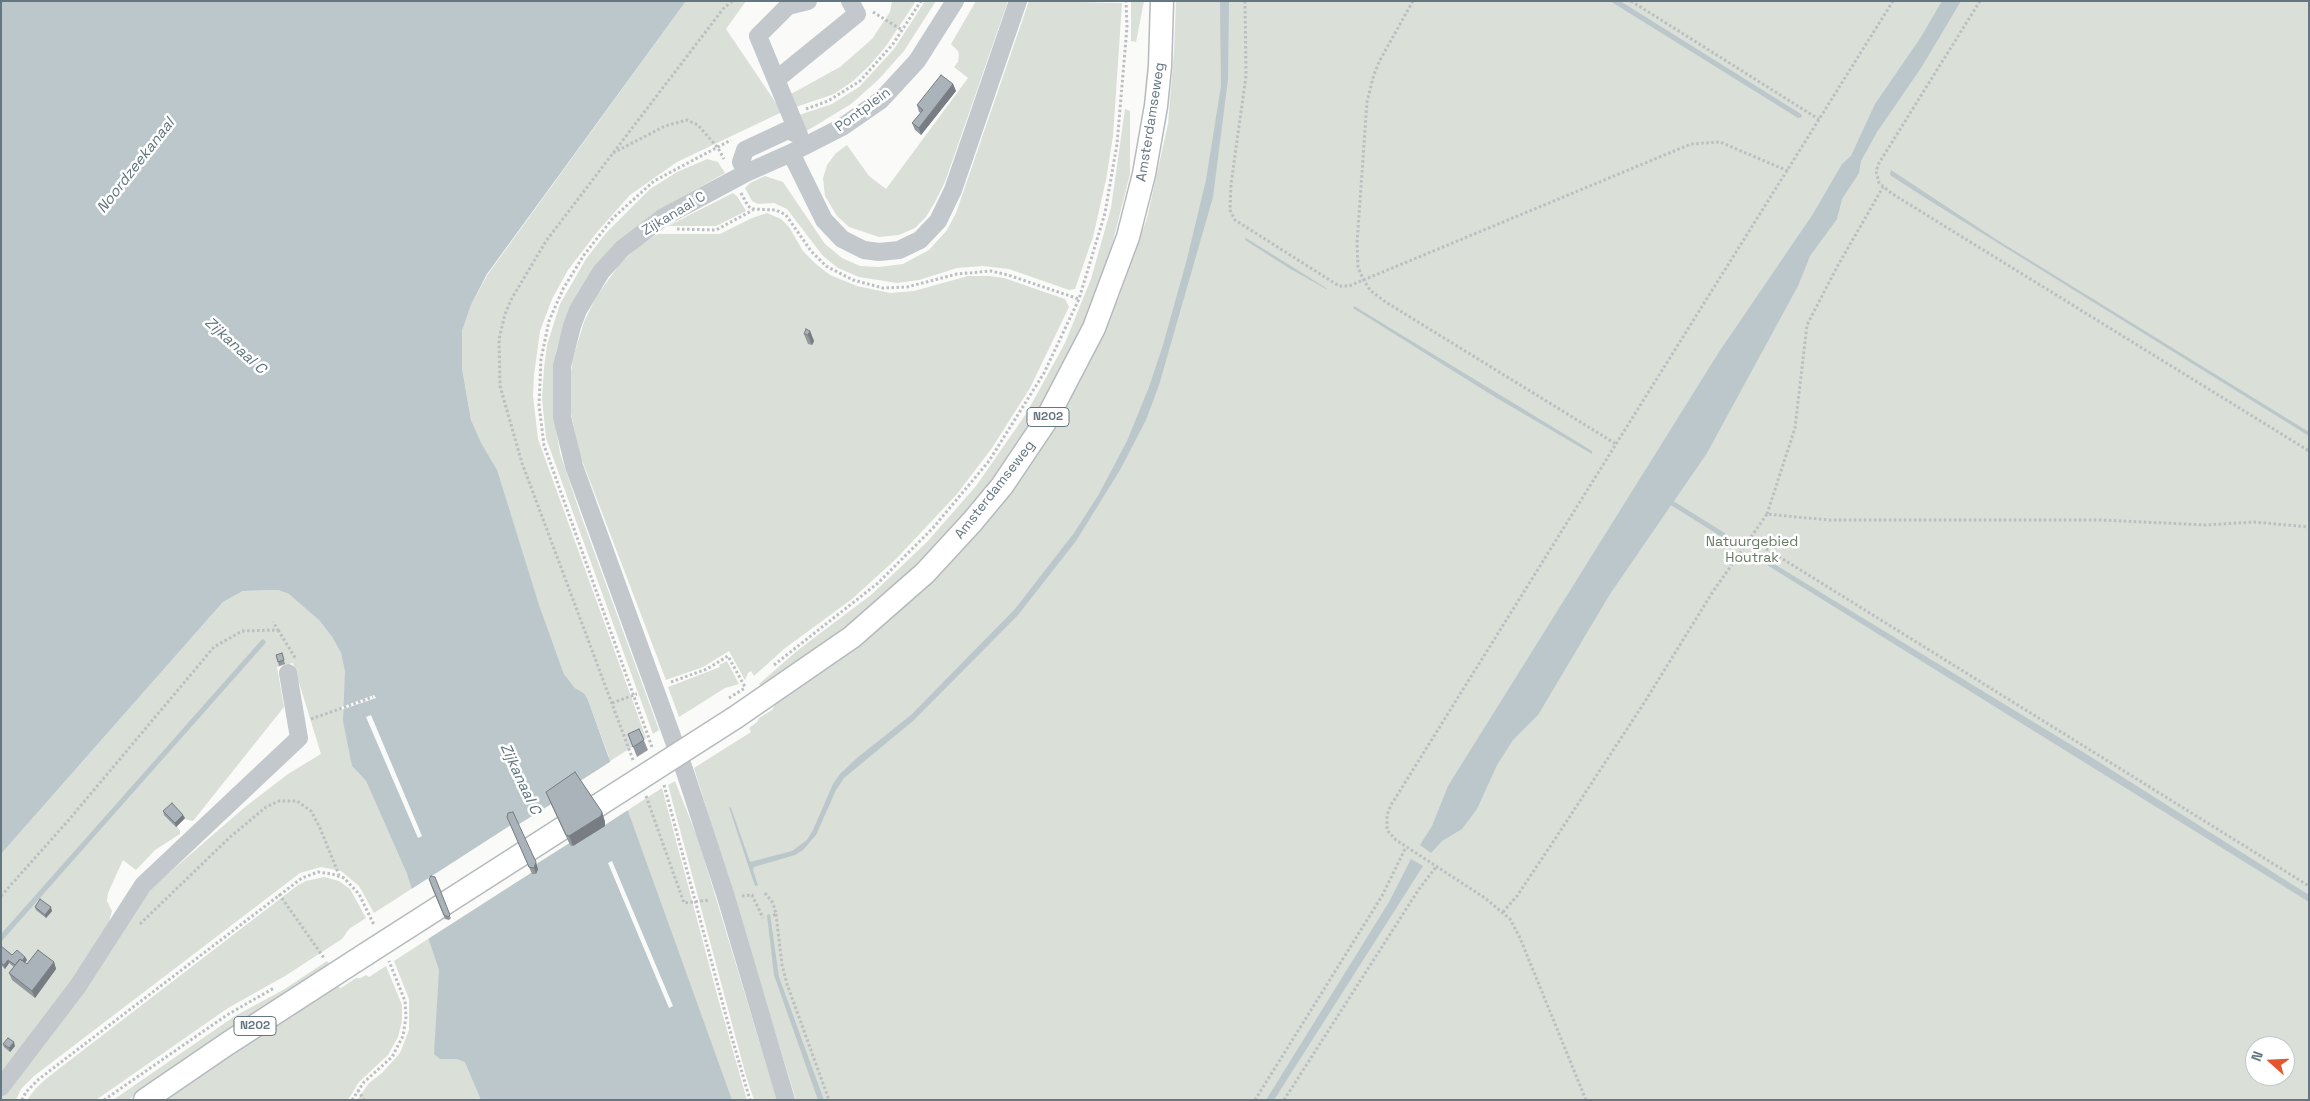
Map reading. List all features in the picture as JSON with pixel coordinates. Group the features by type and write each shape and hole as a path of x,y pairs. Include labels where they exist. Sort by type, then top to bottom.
{"main road":[{"name":"Amsterdamseweg","path":"145,1100 219,1049 736,717 852,637 925,573 1002,486 1045,422 1094,328 1128,237 1144,174 1156,106 1160,66 1162,1"}],"street":[{"path":"740,176 741,162 745,150 784,130 792,130 799,135 758,36 788,6 808,1"},
{"name":"Pontplein","path":"791,153 842,127 881,100 917,61 955,1"},
{"path":"791,153 824,220 842,239 864,250 879,252 899,250 920,240 938,221 953,190 1018,1"},
{"path":"777,80 854,8"},
{"name":"Zijkanaal C","path":"786,1100 726,897 655,688 574,466 562,417 561,386 566,346 572,326 586,296 609,263 649,227 740,176 791,153"},
{"path":"1,1086 78,986 133,898 151,876 298,738 288,673"}],"path":[{"path":"790,113 828,101 853,86 880,60 921,1"},
{"name":"Amsterdamseweg","path":"772,667 796,646 878,583 933,528 989,461 1027,404 1053,357 1079,299 1100,235 1114,162 1127,27 1126,1"},
{"path":"1245,1 1246,76 1230,210 1235,220 1241,225 1338,286 1349,286 1691,144 1720,142 1788,171"},
{"path":"1413,1 1380,60 1374,74 1367,102 1356,243 1358,267 1363,279 1370,290 1384,301 1616,444"},
{"path":"1631,1 1820,120"},
{"path":"1586,1100 1514,925 1504,912 1390,836 1387,830 1387,815 1391,805 1893,1"},
{"path":"1980,1 1879,163 1877,178 1883,187 2309,451"},
{"path":"854,8 872,11 902,30"},
{"path":"611,153 665,126 687,120 698,125 740,176 748,206 754,210"},
{"path":"653,750 635,695 544,445 539,417 541,359 547,327 563,289 584,255 624,206 654,181 739,136"},
{"path":"1504,912 1556,839 1749,538 1767,514 1795,428 1807,325 1841,260 1883,187"},
{"path":"649,227 716,230 754,210 776,210 786,215 811,251 826,266 845,277 867,284 884,288 907,287 956,274 990,271 1008,274 1079,299"},
{"path":"1767,514 1828,520 2101,520 2206,525 2254,522 2309,527"},
{"path":"1749,538 2309,886"},
{"path":"273,622 296,658 295,670 288,673"},
{"path":"1,896 67,822 214,647 242,630 278,630"},
{"path":"680,679 707,668 728,656 745,688 753,682"},
{"path":"635,765 612,703 655,688"},
{"path":"297,725 373,697"},
{"path":"661,776 750,1100"},
{"path":"645,793 684,903 696,902"},
{"path":"116,925 128,930 136,929 229,838 266,807 279,801 297,801 310,812 320,828 339,876"},
{"path":"1255,1100 1382,896 1406,847"},
{"path":"1284,1100 1418,889 1436,867"},
{"path":"766,893 773,903 782,965 787,984 829,1100"},
{"path":"22,1100 26,1092 40,1079 279,894 324,958 316,963"},
{"path":"104,1100 227,1015 279,985"},
{"path":"352,1100 358,1090 364,1100"}],"green space":[{"path":"686,1 746,1 726,29 782,112 677,162 630,195 598,231 568,270 552,299 540,331 534,375 533,396 538,439 646,738 374,913 359,886 341,871 321,867 300,873 34,1076 21,1089 16,1100 1,1100 1,1095 147,892 245,807 288,774 321,754 293,663 277,667 284,707 193,821 185,819 177,826 180,834 155,850 136,870 123,860 108,893 107,901 112,911 108,926 70,987 1,1077 1,854 223,602 243,591 278,590 289,594 304,606 319,620 332,637 341,653 345,672 352,766 366,781 411,883 609,757 588,700 584,693 575,688 564,674 471,420 462,368 462,331 471,305 488,274"},
{"path":"892,1 916,1 886,46 870,65 853,81 834,94 793,108 791,94 840,67 872,39 890,12"},
{"path":"925,1 936,1 904,51 878,80 851,104 805,132 799,115 832,104 859,87 894,49"},
{"path":"976,1 1008,1 945,182 935,202 926,217 915,228 899,235 879,237 849,227 837,216 825,196 823,178 827,165 836,153 847,145 869,176 886,189 968,78 954,67 958,62 959,55 958,51 951,44"},
{"path":"1029,1 1122,3 1113,136 1106,180 1093,237 1075,289 1069,290 1009,269 983,266 957,268 919,280 897,283 859,277 838,268 823,256 787,209 774,203 758,204 752,201 745,188 750,183 765,176 783,182 825,244 842,258 860,266 879,267 903,264 929,250 947,230 956,213"},
{"path":"1131,1 1144,1 1136,42 1131,41"},
{"name":"Natuurgebied Houtrak","path":"1176,1 2309,1 2309,1100 796,1100 694,768 751,732 749,728 759,718 772,710 776,703 839,659 916,595 1056,424 1100,340 1119,297 1147,218 1168,124"},
{"path":"1125,109 1130,111 1130,174 1109,257 1092,306 1049,395 1014,450 964,516 906,577 839,633 761,687 759,684 798,650 871,595 927,542 976,486 1026,414 1065,343 1091,279 1111,208"},
{"path":"707,159 718,162 725,173 656,212 613,247 566,319 556,351 553,376 554,416 560,453 659,730 653,734 546,438 542,398 544,368 547,345 560,304 586,259 606,233 650,189 677,172"},
{"path":"733,193 746,211 716,226 668,226"},
{"path":"767,213 781,219 789,227 803,251 816,264 830,275 857,286 890,293 914,291 968,276 989,276 1004,278 1065,299 1069,307 1030,388 992,448 957,494 896,559 852,599 784,649 754,676 751,671 745,680 729,651 703,667 666,680 580,455 571,414 573,358 584,322 596,297 619,265 639,246 657,234 720,234 752,218"},
{"path":"727,661 739,684 725,688 679,717 668,687 720,667 719,665"},
{"path":"675,781 698,839 777,1100 754,1100 746,1076 668,785"},
{"path":"662,788 747,1100 357,1100 369,1083 382,1073 400,1053 409,1030 409,999 394,961"},
{"path":"324,877 339,881 350,889 366,918 349,929 342,939 285,976 228,1008 96,1100 27,1100 47,1078 298,885"},
{"path":"327,961 330,964 328,966 128,1100 113,1100 235,1016 283,990"},
{"path":"386,966 402,1005 402,1021 398,1037 388,1055 359,1082 348,1100 163,1100 335,986 341,988 356,978 366,975 369,977"}],"water":[{"name":"Noordzeekanaal","path":"1,1 686,1 487,274 471,305 462,331 462,368 471,420 481,443 497,470 539,605 564,674 575,688 584,693 588,700 732,1100 481,1100 465,1062 457,1059 440,1059 434,1054 439,970 407,874 366,781 352,766 343,721 345,672 341,653 319,620 289,594 278,590 243,591 223,602 1,854"},
{"path":"1220,1 1229,1 1228,79 1213,197 1159,385 1146,420 1120,470 1076,541 1018,615 913,721 844,778 836,790 816,835 803,850 795,855 754,867 753,870 758,885 755,886 729,807 731,808 750,862 792,851 807,840 833,784 840,774 911,715 1015,609 1074,533 1099,494 1127,441 1149,387 1163,345 1187,259 1206,180 1221,86"},
{"path":"1610,1 1620,1 1801,114 1802,117 1798,118"},
{"path":"1942,1 1961,1 1921,68 1877,132 1861,161 1859,173 1842,199 1837,219 1810,256 1798,286 1707,453 1610,594 1538,715 1513,740 1497,765 1477,809 1462,829 1442,841 1431,853 1420,845 1432,826 1448,786 1719,352 1813,214 1842,164 1851,156 1875,104 1921,37"},
{"path":"1891,170 1994,238 2309,432 2309,436 1924,197 1890,175"},
{"path":"1246,238 1328,290 1289,268 1245,240"},
{"path":"1354,306 1592,451 1592,454 1490,394 1353,308"},
{"path":"1761,556 2091,757 2309,895 2309,902 1759,560"},
{"path":"1411,859 1423,866 1274,1100 1266,1100 1389,902"},
{"path":"770,914 779,977 824,1100 818,1100 774,975 767,915"}],"pier":[{"path":"374,695 376,698 341,710 341,707"},
{"path":"371,715 422,836 418,838 366,717"},
{"path":"613,760 631,808 579,842 576,839 533,866 534,871 428,939 410,890 514,823 516,826 553,803 552,799"},
{"path":"612,861 673,1006 669,1008 608,863"}],"building":[{"path":"941,75 953,84 919,128 912,123 923,110 917,105"},
{"path":"806,329 810,331 808,335 804,334"},
{"path":"282,653 284,660 278,662 276,655"},
{"path":"639,729 644,740 633,747 628,734"},
{"path":"575,772 602,812 601,816 569,836 566,835 546,792"},
{"path":"172,803 183,815 175,823 163,811"},
{"path":"513,812 536,862 534,868 529,867 507,817 508,813"},
{"path":"431,876 435,877 450,915 448,917 444,915 429,879"},
{"path":"40,899 51,907 45,915 35,907"},
{"path":"1,946 12,955 17,950 25,957 22,961 20,959 15,965 8,960 4,965 1,963"},
{"path":"38,950 54,962 32,991 9,973 20,959 27,964"},
{"path":"8,1038 14,1042 9,1048 3,1044"}],"waterway":[{"path":"1672,503 1728,538"},
{"path":"1,938 263,642"}]}
